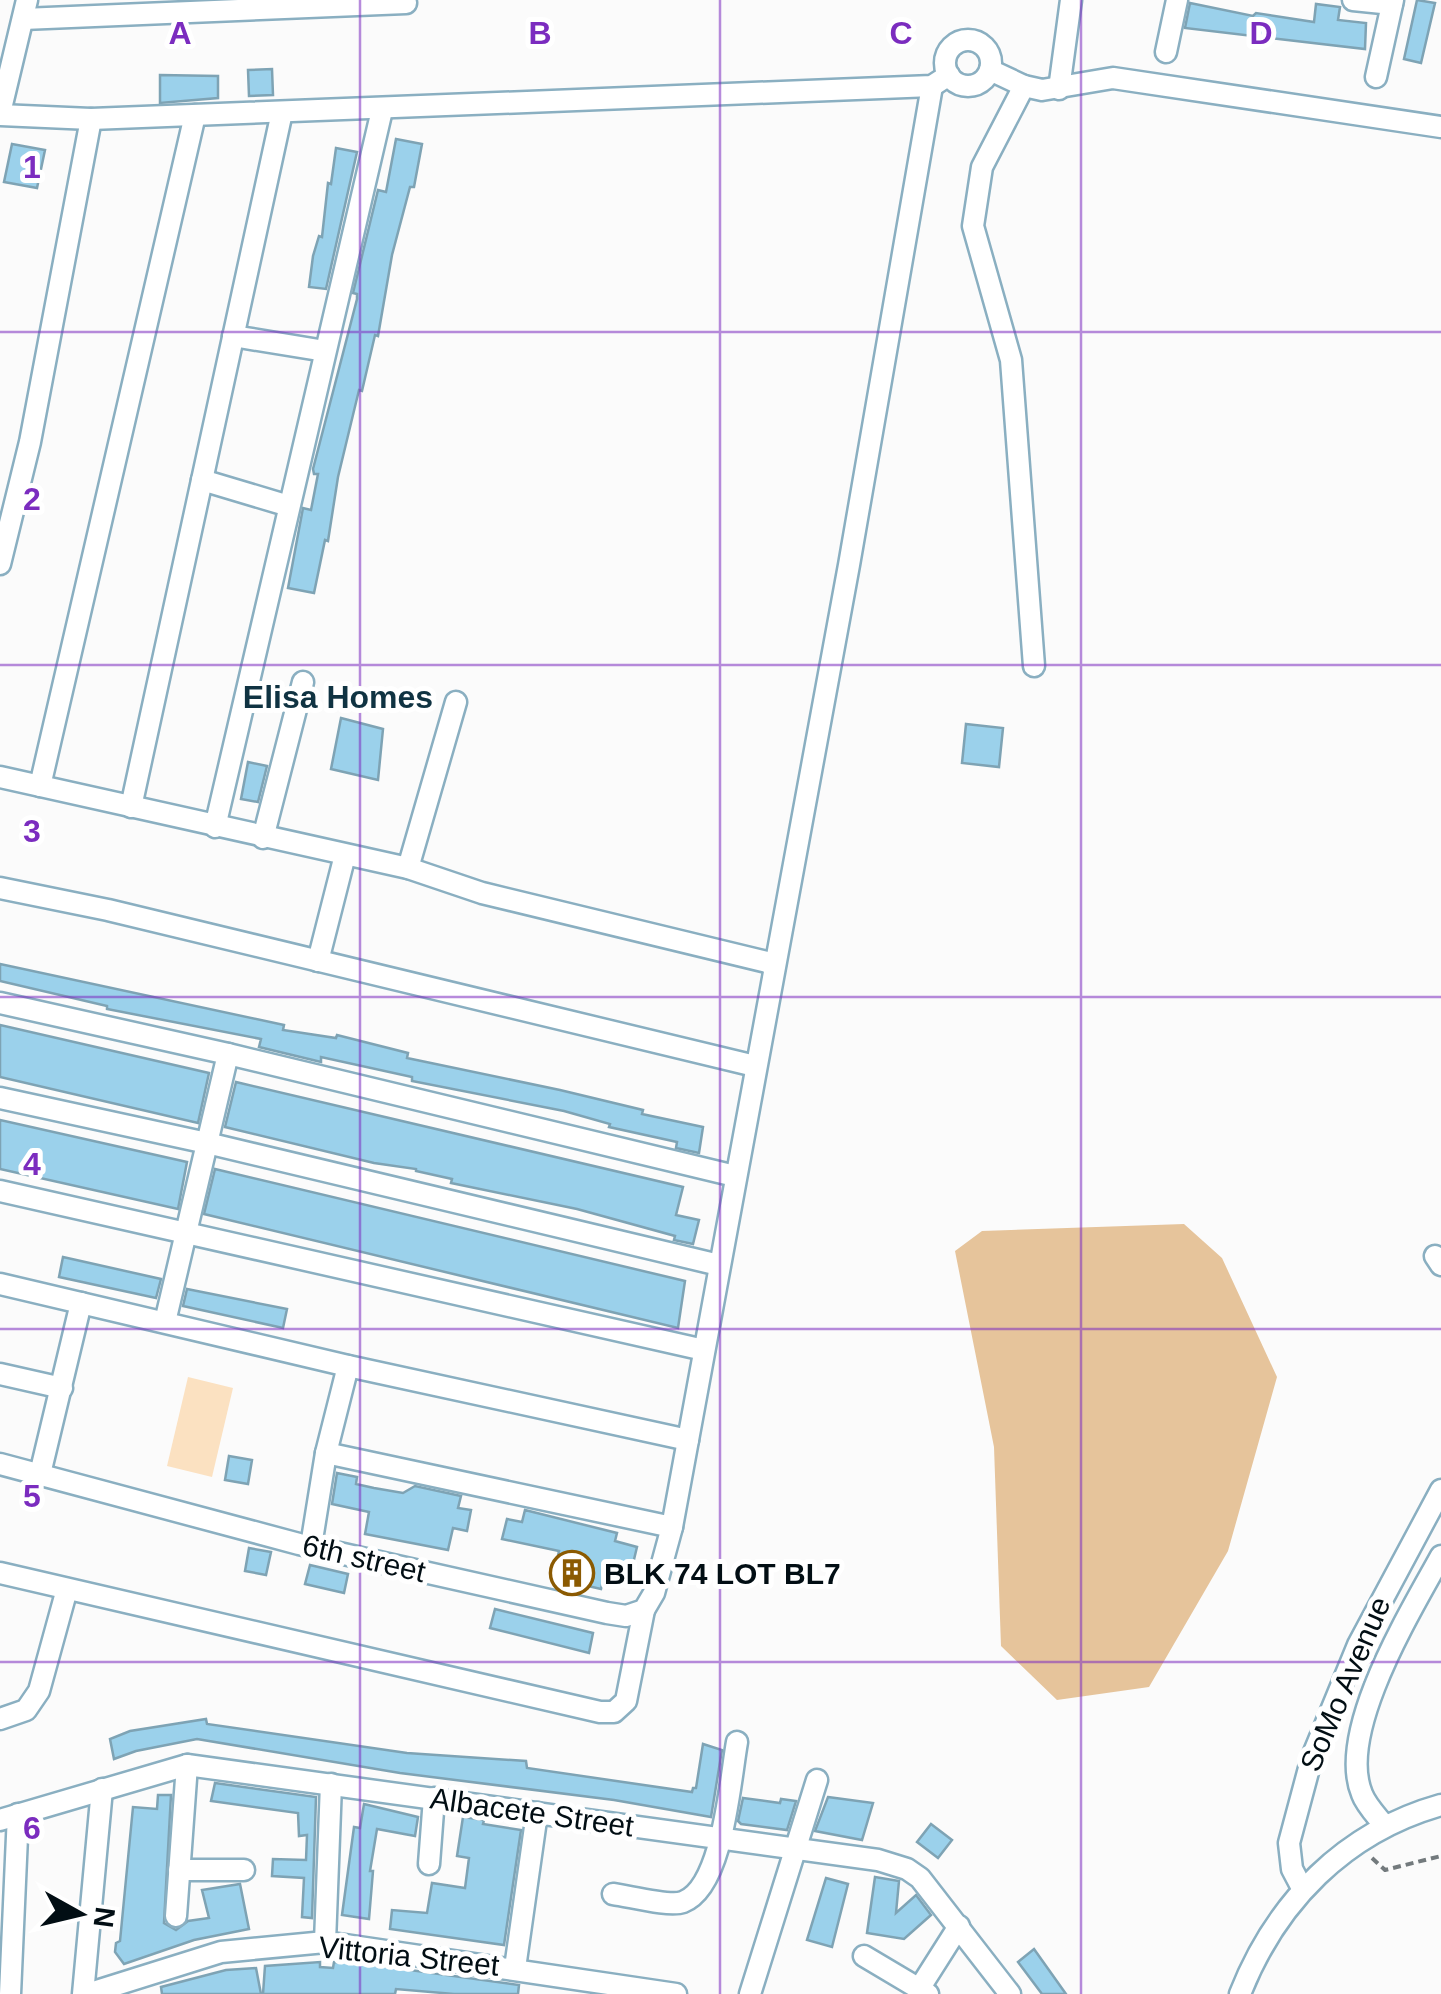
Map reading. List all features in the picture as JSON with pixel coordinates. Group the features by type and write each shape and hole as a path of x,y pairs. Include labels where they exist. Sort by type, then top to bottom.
{"street":[{"path":"1060,89 1072,0"},
{"path":"1166,52 1177,0"},
{"path":"1353,0 1393,2 1376,77"},
{"path":"0,1573 600,1712 614,1712 626,1701 644,1610 654,1593 672,1527 941,81 947,54 958,42 973,40 990,54 990,70 975,85 941,81 382,110 91,119 0,114 25,9 406,3"},
{"path":"990,70 1024,86 1060,89 1113,78 1441,127"},
{"path":"1024,86 982,167 973,226 1011,360 1034,666"},
{"path":"215,827 382,110"},
{"path":"131,808 282,112"},
{"path":"40,786 195,114"},
{"path":"0,564 30,442 91,119"},
{"path":"233,336 325,351"},
{"path":"202,480 289,506"},
{"path":"263,838 302,682"},
{"path":"408,868 456,702"},
{"path":"0,778 408,868 482,892 775,964"},
{"path":"318,961 345,855"},
{"path":"0,888 108,910 755,1066"},
{"path":"0,1003 736,1176"},
{"path":"165,1322 228,1054"},
{"path":"0,1098 719,1265"},
{"path":"0,1191 704,1350"},
{"path":"0,1284 348,1366 688,1440"},
{"path":"40,1474 82,1303"},
{"path":"310,1546 326,1453 348,1366"},
{"path":"0,1374 62,1388"},
{"path":"326,1453 672,1527"},
{"name":"6th street","path":"0,1464 310,1546 607,1613 626,1616 644,1610"},
{"name":"SoMo Avenue","path":"1302,1888 1292,1868 1289,1844 1312,1757 1358,1645 1441,1490"},
{"name":"SoMo Avenue","path":"1384,1825 1358,1782 1360,1731 1370,1697 1441,1556"},
{"path":"0,1720 26,1710 39,1690 67,1589"},
{"path":"612,1894 680,1904 699,1892 720,1838 737,1742"},
{"path":"176,1916 187,1765"},
{"name":"Albacete Street","path":"9,1817 187,1765 878,1860 907,1869 930,1889 1010,1994"},
{"path":"750,1994 817,1780"},
{"path":"326,1942 330,1784"},
{"path":"85,1994 102,1789"},
{"path":"429,1864 434,1798"},
{"path":"1240,1994 1269,1935 1302,1888 1356,1841 1384,1825 1441,1805"},
{"path":"515,1968 537,1812"},
{"path":"9,1817 10,1994"},
{"path":"179,1870 244,1870"},
{"path":"864,1956 923,1991 959,1926"},
{"name":"Vittoria Street","path":"85,1994 221,1952 326,1942 676,1994"}],"path":[{"path":"1356,1841 1384,1870 1441,1856"}],"shaded area":[{"path":"1184,1224 1222,1258 1277,1377 1228,1551 1149,1687 1057,1700 1001,1646 994,1447 955,1251 982,1231"},
{"path":"188,1377 233,1388 212,1477 167,1466"}],"building":[{"path":"1417,0 1435,3 1421,63 1404,59"},
{"path":"1190,3 1253,16 1256,13 1314,22 1316,4 1340,7 1338,20 1366,23 1365,49 1185,28"},
{"path":"272,69 273,95 249,96 248,70"},
{"path":"160,75 218,76 218,98 160,103"},
{"path":"396,139 422,144 414,187 410,187 392,255 378,336 375,335 362,391 359,390 314,593 288,588 303,508 311,510 318,474 313,469 357,299 353,293 378,190 386,192"},
{"path":"12,144 45,150 37,188 4,182"},
{"path":"336,148 357,152 326,289 309,287 313,256 319,236 322,237"},
{"path":"341,718 383,729 378,780 331,769"},
{"path":"966,724 1003,728 999,767 962,763"},
{"path":"248,762 267,766 258,802 241,799"},
{"path":"0,964 284,1025 283,1030 336,1038 337,1035 408,1053 407,1058 643,1110 642,1114 703,1127 699,1153 676,1148 677,1142 609,1127 610,1124 564,1111 412,1081 412,1077 321,1057 321,1062 259,1047 261,1039 107,1009 0,981"},
{"path":"0,1025 209,1073 198,1123 0,1077"},
{"path":"236,1082 683,1187 676,1215 699,1220 693,1244 577,1209 451,1183 452,1179 416,1169 374,1163 225,1127"},
{"path":"0,1120 187,1162 178,1209 0,1169"},
{"path":"215,1169 685,1281 678,1328 204,1214"},
{"path":"63,1257 161,1279 156,1298 59,1277"},
{"path":"187,1289 287,1309 283,1328 183,1306"},
{"path":"229,1456 252,1460 248,1484 225,1480"},
{"path":"337,1473 357,1477 356,1484 374,1488 403,1493 415,1486 461,1496 458,1508 471,1510 467,1531 453,1528 448,1550 365,1534 369,1512 332,1504"},
{"path":"525,1510 617,1533 615,1541 637,1547 631,1572 606,1566 601,1589 553,1578 559,1551 502,1539 507,1519 522,1522"},
{"path":"249,1548 271,1552 266,1575 245,1571"},
{"path":"310,1565 348,1574 344,1593 305,1584"},
{"path":"495,1609 593,1633 589,1653 490,1628"},
{"path":"206,1719 207,1724 407,1753 526,1761 527,1768 692,1792 696,1788 703,1744 722,1750 711,1817 614,1800 400,1773 197,1739 114,1759 110,1739 130,1731"},
{"path":"215,1783 316,1797 312,1918 302,1917 304,1878 272,1876 273,1859 306,1860 307,1835 299,1836 298,1813 211,1801"},
{"path":"158,1795 171,1795 164,1923 176,1930 188,1921 209,1918 202,1890 240,1884 249,1929 194,1940 124,1964 115,1952 120,1941 133,1807 157,1809"},
{"path":"828,1797 873,1803 862,1840 815,1831"},
{"path":"743,1798 796,1801 787,1830 741,1824 738,1821"},
{"path":"364,1804 418,1817 415,1836 377,1829 370,1871 369,1919 342,1915 354,1827 360,1828"},
{"path":"463,1817 521,1830 504,1945 390,1929 392,1910 427,1913 432,1883 465,1888 469,1858 457,1856"},
{"path":"931,1824 952,1840 938,1858 917,1842"},
{"path":"875,1877 899,1881 896,1913 916,1895 931,1915 904,1939 867,1933"},
{"path":"826,1878 848,1884 832,1947 807,1940"},
{"path":"1034,1949 1066,1994 1042,1994 1018,1962"},
{"path":"320,1962 320,1967 333,1968 334,1962 359,1963 519,1985 518,1994 396,1989 395,1994 263,1994 265,1966"},
{"path":"256,1968 261,1994 162,1994 161,1987 226,1970"}],"place":[{"name":"BLK 74 LOT BL7","path":"572,1573"}],"district":[{"name":"Elisa Homes","path":"338,697"}]}
